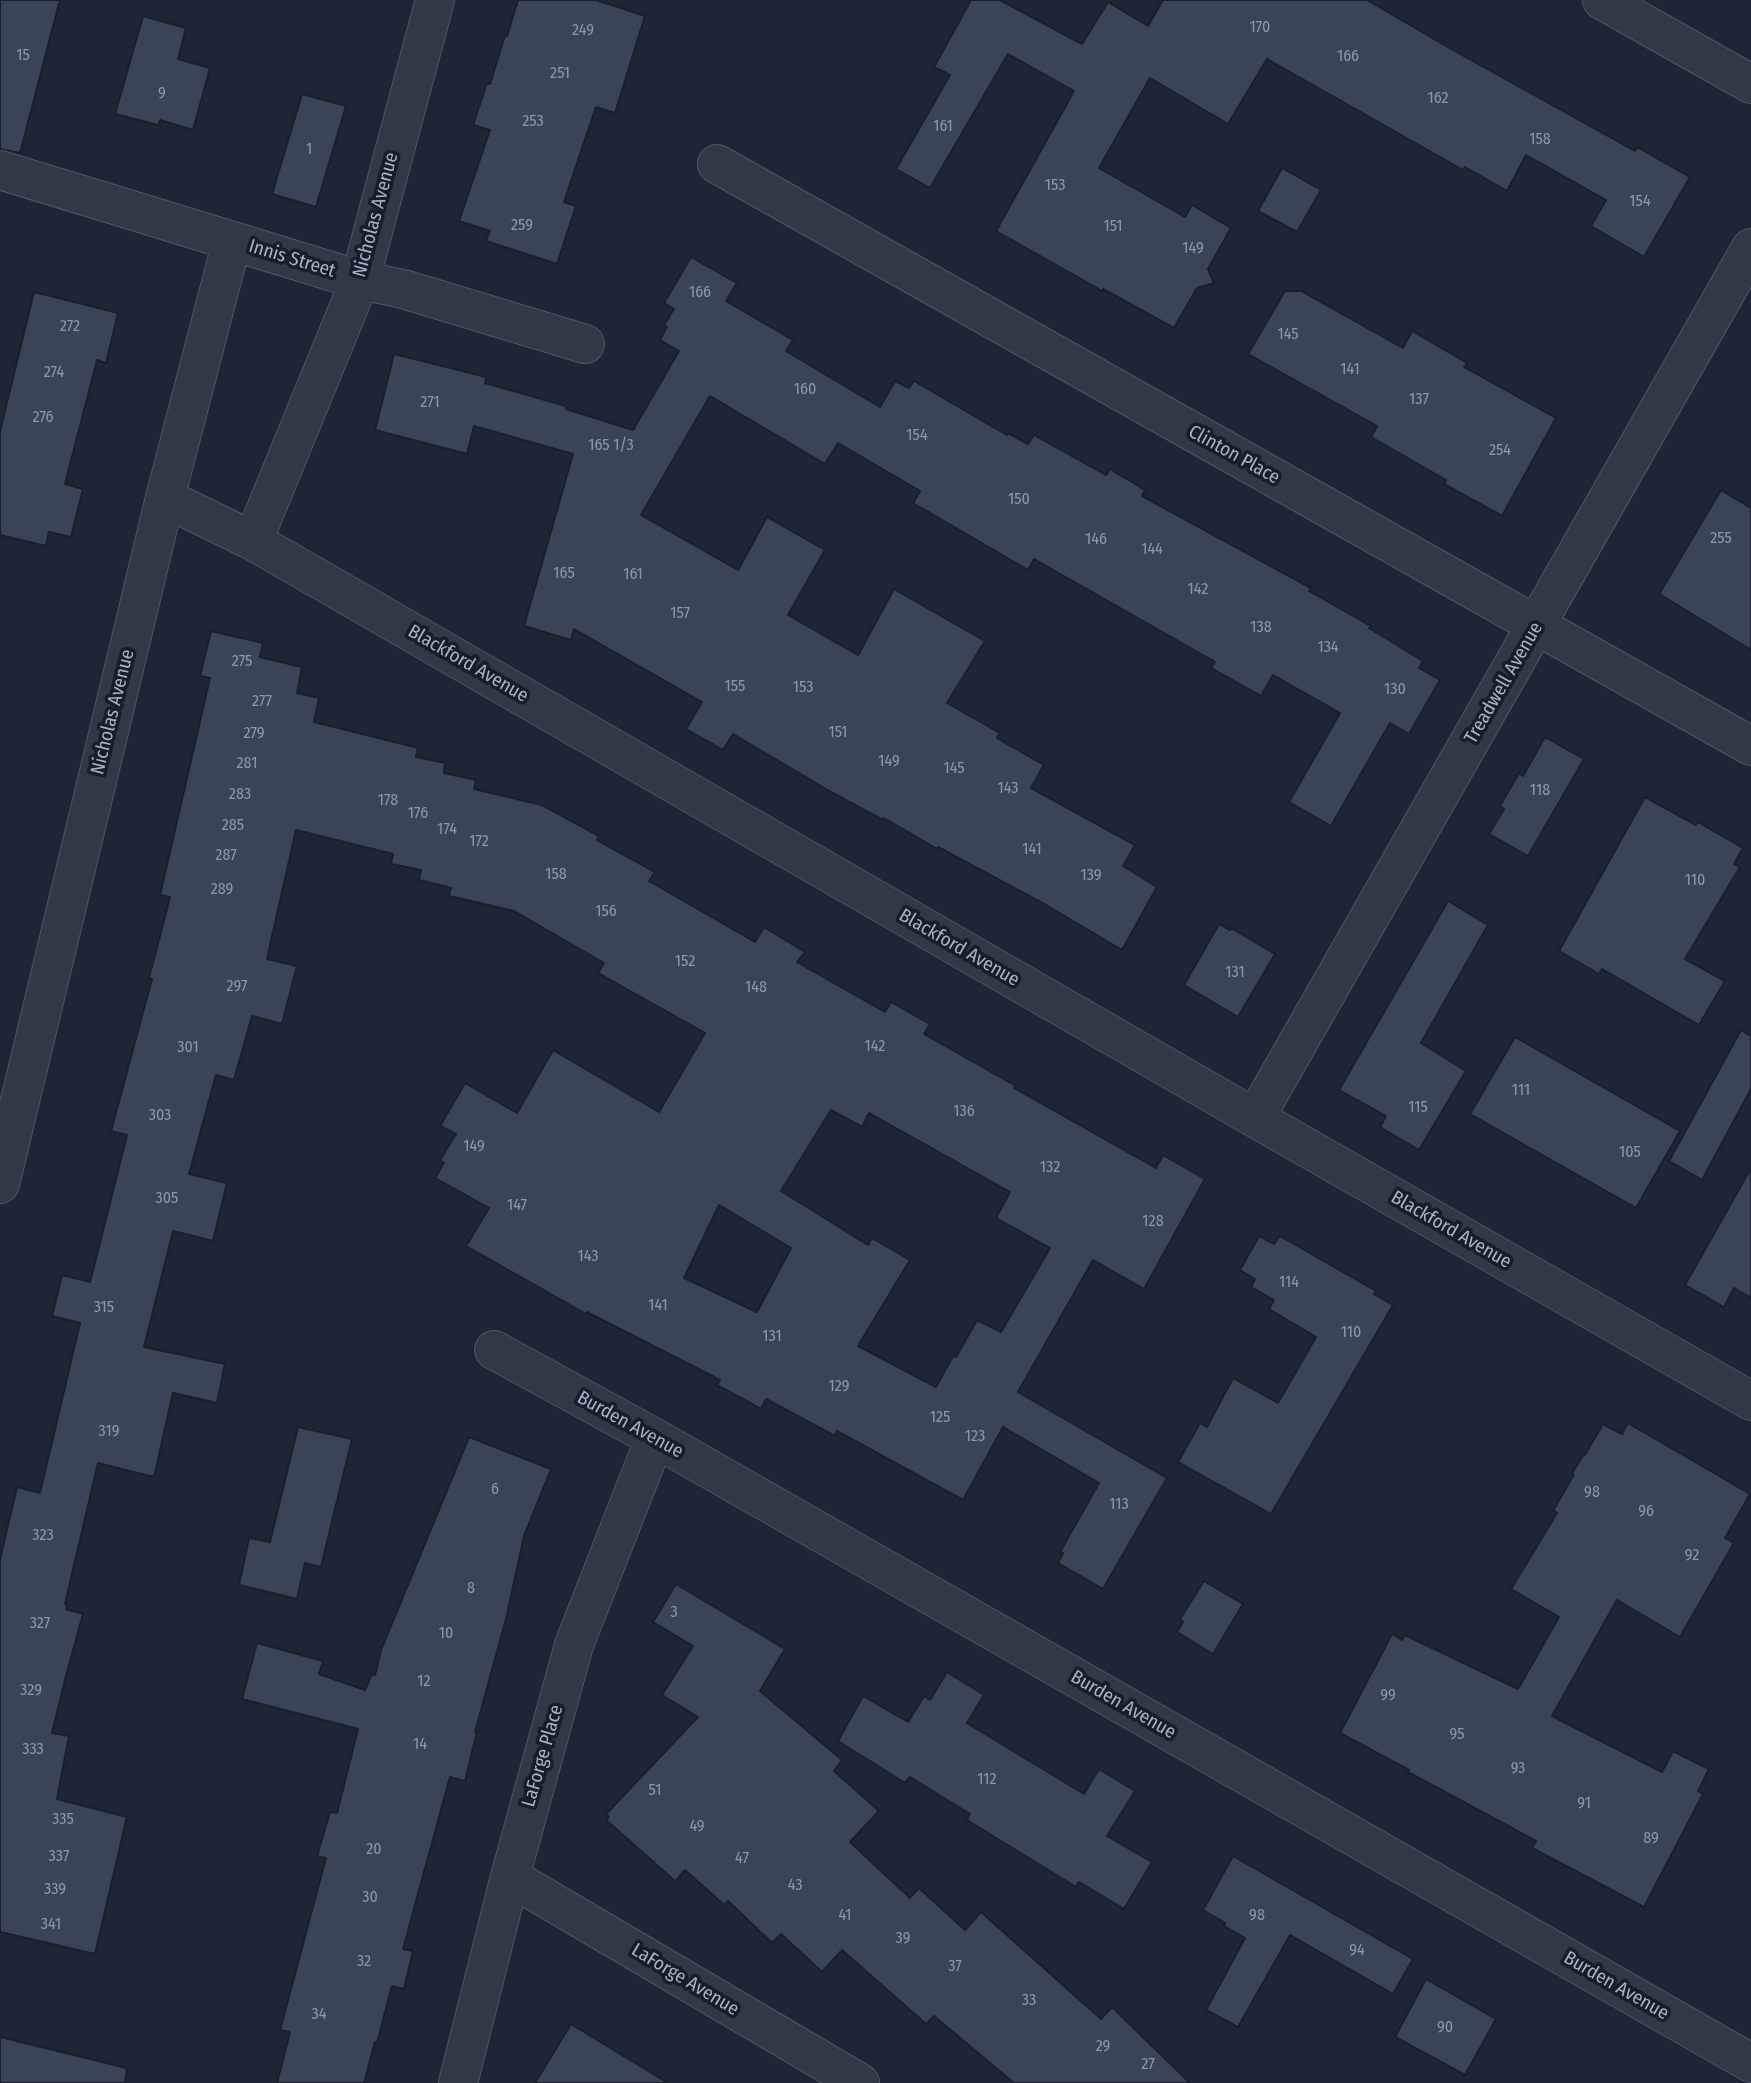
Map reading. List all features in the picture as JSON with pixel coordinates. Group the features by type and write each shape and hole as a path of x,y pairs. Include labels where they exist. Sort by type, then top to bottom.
{"street":[{"name":"Nicholas Avenue","path":"253,541 359,280 435,0"},
{"path":"1602,0 1751,84"},
{"name":"Clinton Place","path":"717,164 1751,746"},
{"name":"Innis Street","path":"0,170 359,280 403,289 585,344"},
{"name":"Nicholas Avenue","path":"0,1184 165,498 232,241"},
{"name":"Treadwell Avenue","path":"1255,1118 1751,247"},
{"name":"Blackford Avenue","path":"165,498 253,541 1751,1401"},
{"name":"Burden Avenue","path":"494,1350 655,1438 1751,2063"},
{"name":"LaForge Place","path":"458,2083 510,1877 574,1645 655,1438"},
{"name":"LaForge Avenue","path":"510,1877 860,2083"}],"building":[{"path":"0,0 60,0 20,153 0,149"},
{"path":"518,0 596,0 645,16 615,113 596,107 564,202 576,206 557,264 486,241 490,231 459,221 490,130 473,125 487,83 490,84"},
{"path":"971,0 1000,0 1082,44 1108,2 1148,26 1163,0 1367,0 1635,151 1637,147 1690,177 1644,257 1591,226 1606,200 1526,155 1507,191 1465,167 1463,170 1267,59 1228,124 1150,78 1099,168 1185,217 1192,205 1231,228 1208,269 1214,283 1197,288 1174,328 996,231 1074,91 1008,54 930,188 896,169 950,75 934,67"},
{"path":"143,16 186,28 178,59 210,68 193,130 160,120 158,125 115,114"},
{"path":"302,94 346,106 316,207 272,194"},
{"path":"1282,168 1321,190 1297,232 1258,211"},
{"path":"691,257 737,283 726,301 793,340 786,351 880,407 895,381 909,388 914,381 1007,435 1008,433 1028,444 1034,435 1106,475 1110,469 1145,490 1142,496 1311,588 1309,591 1371,626 1369,628 1423,661 1419,668 1440,680 1409,734 1390,723 1331,826 1289,802 1340,713 1273,675 1261,696 1211,668 1215,662 1034,559 1028,570 913,503 920,491 838,443 825,464 710,396 641,515 738,570 767,517 825,550 788,615 858,655 894,589 985,641 947,703 1000,733 997,738 1044,765 1031,788 1135,845 1123,866 1157,887 1122,950 1046,905 831,792 733,734 723,750 686,729 702,702 574,629 571,640 524,626 573,454 474,426 467,454 375,430 394,354 486,377 485,383 566,406 566,409 633,430 679,351 660,340 667,327 664,325 674,309 664,303"},
{"path":"1285,291 1301,291 1403,348 1412,331 1467,363 1464,367 1556,418 1502,516 1444,484 1446,480 1371,437 1377,426 1248,354"},
{"path":"34,292 118,313 106,363 97,360 65,484 83,489 71,537 49,532 46,546 0,535 0,431"},
{"path":"1721,490 1751,508 1751,650 1659,594"},
{"path":"211,631 263,643 260,657 302,667 297,693 319,698 314,722 418,748 416,757 445,763 444,773 476,780 474,789 542,805 599,836 597,840 655,872 649,881 755,942 764,927 805,952 797,962 885,1012 891,1002 930,1024 924,1034 1016,1086 1014,1088 1156,1168 1163,1155 1205,1179 1144,1289 1093,1260 1018,1392 1167,1478 1103,1589 1058,1563 1063,1553 1060,1552 1099,1483 1003,1427 963,1500 837,1431 835,1436 766,1399 761,1409 717,1385 720,1380 587,1312 586,1314 466,1246 489,1208 435,1178 444,1163 440,1160 456,1134 440,1126 465,1083 517,1113 553,1050 659,1112 705,1033 598,973 604,963 514,911 449,896 451,888 419,880 421,870 391,864 393,854 296,830 267,959 297,966 282,1024 252,1016 234,1080 216,1075 189,1174 227,1183 213,1241 173,1231 144,1347 225,1364 217,1403 173,1393 154,1477 98,1463 65,1604 66,1609 83,1614 52,1733 69,1736 57,1799 127,1817 95,1954 0,1932 0,1559 17,1487 40,1493 80,1323 52,1316 62,1275 90,1282 127,1135 111,1131 152,979 149,978 170,897 160,895 210,678 200,676","holes":["831,1110 862,1127 869,1113 1010,1192 996,1218 1050,1248 1001,1332 977,1320 936,1387 858,1346 910,1260 872,1238 868,1245 781,1191","719,1205 791,1248 757,1312 684,1278"]},
{"path":"1545,737 1584,759 1528,856 1489,834 1504,809 1500,806 1519,773 1523,776"},
{"path":"1645,797 1696,825 1698,822 1743,848 1734,864 1740,867 1685,959 1725,981 1699,1025 1602,969 1599,974 1559,951"},
{"path":"1448,901 1488,925 1421,1043 1466,1071 1419,1150 1380,1127 1386,1116 1339,1090"},
{"path":"1219,924 1230,930 1231,928 1275,954 1238,1017 1184,985"},
{"path":"1741,1030 1751,1036 1751,1089 1702,1180 1669,1161"},
{"path":"1515,1037 1680,1131 1636,1208 1470,1114"},
{"path":"1751,1168 1751,1298 1734,1288 1724,1307 1685,1285"},
{"path":"1259,1236 1274,1244 1280,1236 1376,1291 1374,1294 1393,1305 1271,1514 1178,1462 1200,1423 1207,1427 1233,1378 1278,1403 1316,1337 1269,1309 1274,1300 1251,1287 1255,1279 1240,1270"},
{"path":"1628,1423 1750,1494 1725,1538 1734,1543 1680,1637 1617,1600 1552,1716 1662,1772 1673,1751 1709,1769 1698,1791 1703,1794 1644,1907 1532,1848 1536,1841 1340,1733 1392,1634 1402,1640 1405,1635 1518,1689 1559,1617 1511,1589 1557,1513 1553,1511 1573,1472 1603,1424 1622,1434"},
{"path":"298,1427 352,1439 321,1567 305,1563 297,1599 239,1585 249,1538 270,1542"},
{"path":"469,1437 551,1469 524,1536 465,1781 450,1777 403,1949 413,1951 404,1989 392,1986 364,2083 277,2083 290,2032 280,2030 326,1858 317,1856 330,1812 337,1813 358,1729 242,1699 257,1643 323,1661 319,1674 365,1690 372,1674 375,1675 381,1650"},
{"path":"1204,1581 1243,1604 1213,1654 1177,1632 1183,1622 1180,1619"},
{"path":"676,1584 785,1649 760,1691 842,1760 834,1771 879,1811 850,1842 910,1898 919,1888 965,1930 981,1912 1101,2019 1112,2007 1190,2083 1014,2083 934,2016 926,2024 842,1950 822,1972 781,1934 772,1943 728,1901 724,1905 685,1870 675,1881 606,1820 609,1817 606,1814 698,1717 662,1695 693,1646 653,1622"},
{"path":"947,1672 984,1695 967,1723 1084,1794 1099,1769 1135,1791 1107,1836 1152,1862 1124,1909 1079,1882 1076,1887 967,1820 970,1814 910,1777 905,1783 838,1741 863,1696 908,1722 924,1696 930,1700"},
{"path":"1233,1856 1413,1959 1393,1994 1290,1935 1238,2027 1206,2010 1245,1938 1203,1910"},
{"path":"1426,1979 1496,2019 1465,2075 1395,2037"},
{"path":"571,2024 668,2083 535,2083"},
{"path":"0,2037 127,2068 125,2083 0,2083"}]}
